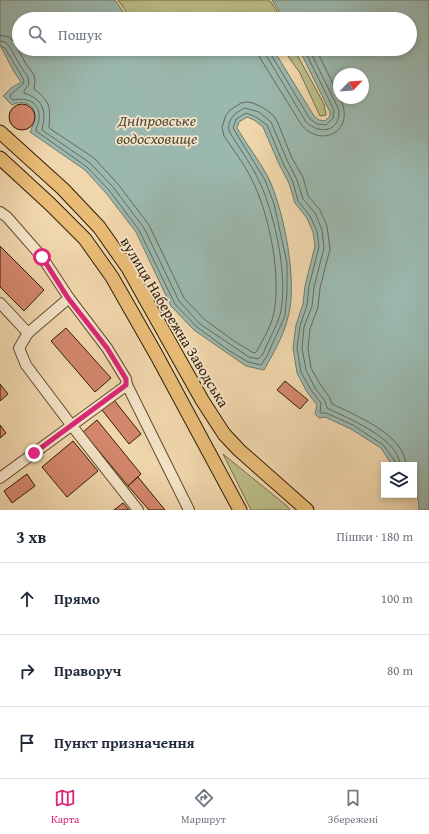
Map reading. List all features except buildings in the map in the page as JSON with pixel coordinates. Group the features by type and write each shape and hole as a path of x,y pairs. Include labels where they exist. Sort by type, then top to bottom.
{"main road":[{"name":"вулиця Набережна Заводська","path":"0,132 63,189 99,227 128,268 202,400 224,434 239,450 307,510"},
{"name":"вулиця Набережна Заводська","path":"0,158 85,239 112,277 157,356 240,510"}],"lane":[{"path":"0,212 7,216 42,257 68,298 107,348 126,379 126,385 189,510"},
{"path":"68,298 28,333 19,348 26,365 138,510"},
{"path":"0,303 28,333"},
{"path":"0,478 126,385"}],"green space":[{"path":"118,0 268,0 277,12 127,12"},
{"path":"288,56 298,56 324,104 326,115 320,116 300,73"},
{"path":"223,454 287,506 290,510 251,510"}],"water":[{"name":"Дніпровське водосховище","path":"0,0 115,0 123,12 12,12 12,56 277,56 314,116 319,120 325,121 330,116 330,112 302,56 417,56 417,12 280,12 272,0 429,0 429,510 419,510 417,496 417,462 390,462 381,448 351,429 325,417 319,418 315,414 317,405 307,392 297,373 293,348 296,325 303,304 305,286 315,246 313,232 307,218 295,203 289,183 263,127 247,117 239,122 237,128 268,177 274,191 288,246 291,285 291,303 284,331 264,370 246,366 194,330 171,306 136,232 106,193 85,170 30,132 35,116 33,108 30,105 20,103 12,105 3,96 11,88 21,82 0,45"}],"route":[{"path":"34,453 126,385 126,379 107,348 68,298 42,257"}]}
